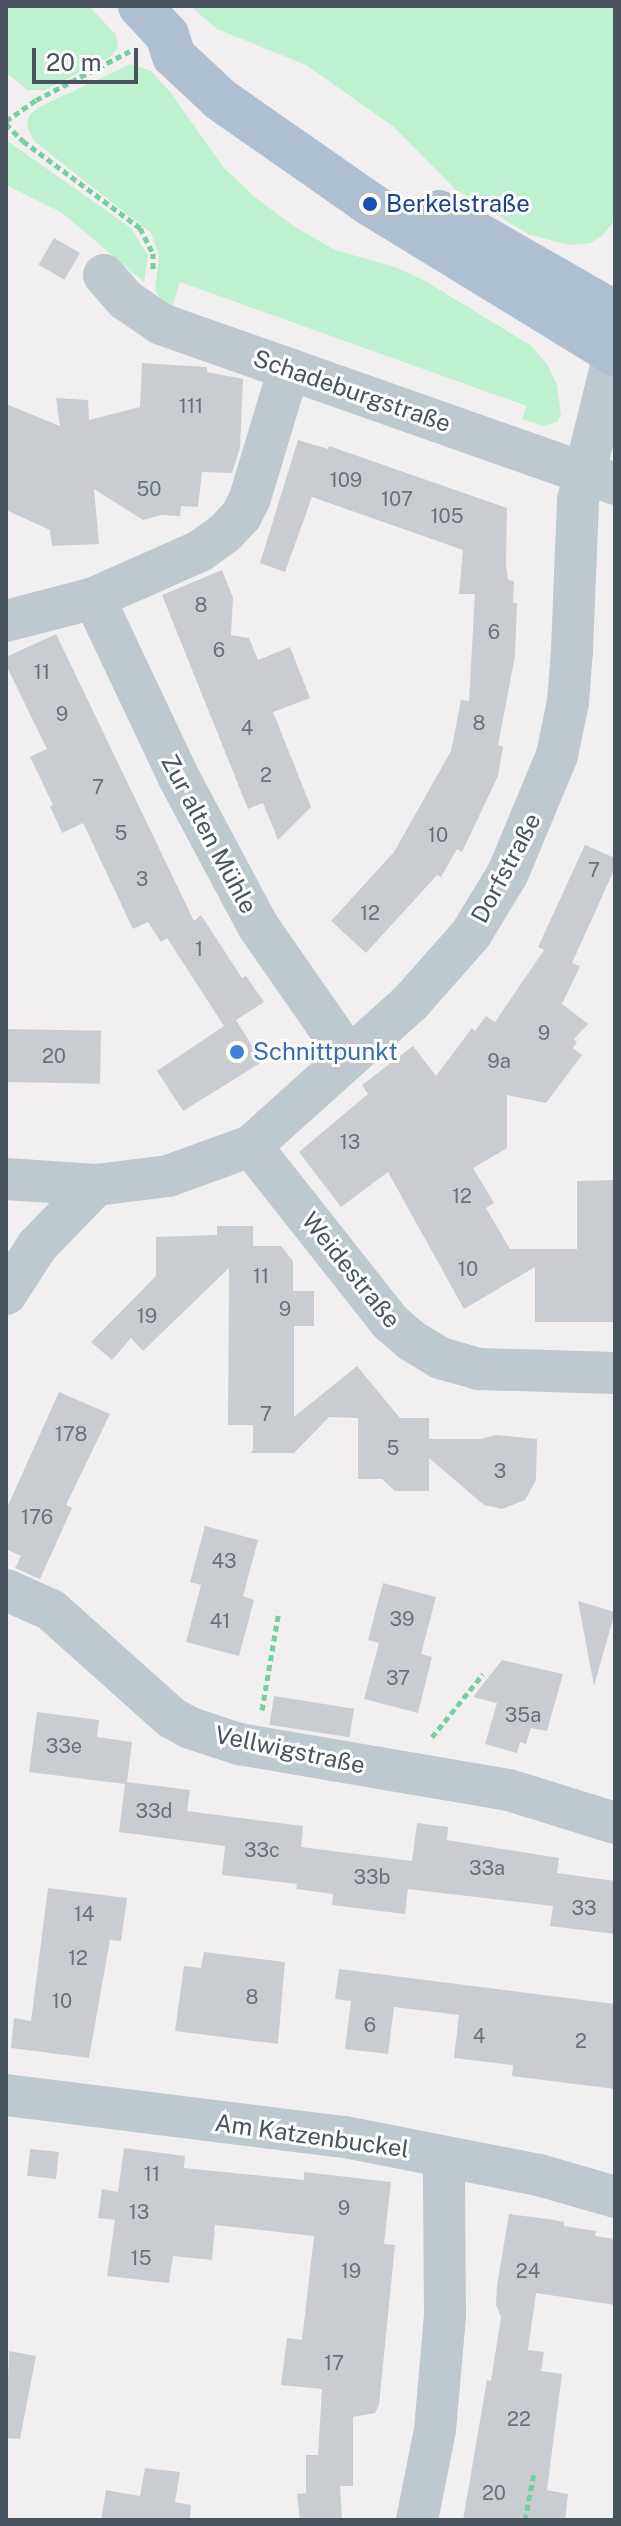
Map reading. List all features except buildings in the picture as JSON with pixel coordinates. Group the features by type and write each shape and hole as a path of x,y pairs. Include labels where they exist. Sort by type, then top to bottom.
{"main road":[{"path":"156,23 189,41 284,114 387,182 615,313"},
{"path":"156,23 174,56 221,100 309,163 615,352"}],"street":[{"name":"Schadeburgstraße","path":"104,275 137,308 161,324 599,478"},
{"name":"Dorfstraße","path":"6,1179 96,1185 168,1176 251,1146 410,1003 471,934 508,873 557,755 568,702 577,526 599,478 615,352"},
{"path":"6,621 94,598 200,551 225,533 241,516 250,498 289,369"},
{"name":"Zur alten Mühle","path":"94,598 179,778 258,926 349,1057"},
{"name":"Weidestraße","path":"251,1146 390,1322 412,1341 440,1358 479,1369 615,1373"},
{"path":"6,1294 37,1246 96,1185"},
{"name":"Vellwigstraße","path":"6,1590 51,1610 172,1718 190,1728 239,1744 509,1790 615,1823"},
{"name":"Am Katzenbuckel","path":"6,2095 345,2137 539,2175 615,2197"},
{"path":"417,2520 435,2430 445,2316 444,2157"}],"path":[{"path":"137,308 153,270 153,253 147,237 140,228 23,141 6,122 36,100 119,59 156,23"},
{"path":"260,1724 279,1611"},
{"path":"416,1774 421,1751 483,1674"},
{"path":"525,2520 534,2473"}],"green space":[{"path":"6,6 89,6 116,35 118,47 110,57 45,90 28,90 6,73"},
{"path":"190,6 615,6 615,220 602,236 590,243 569,245 528,234 456,190 394,127 306,65 217,29"},
{"path":"131,64 151,71 171,93 224,168 256,198 295,227 335,250 395,267 425,281 530,345 547,364 557,385 561,415 557,422 543,426 522,419 527,406 180,282 171,311 155,291 159,256 151,233 34,141 27,126 29,116 39,107"},
{"path":"6,140 131,228 148,255 144,282 61,212 6,185"}],"place":[{"name":"Berkelstraße","path":"370,204"},
{"name":"Schnittpunkt","path":"237,1052"}]}
